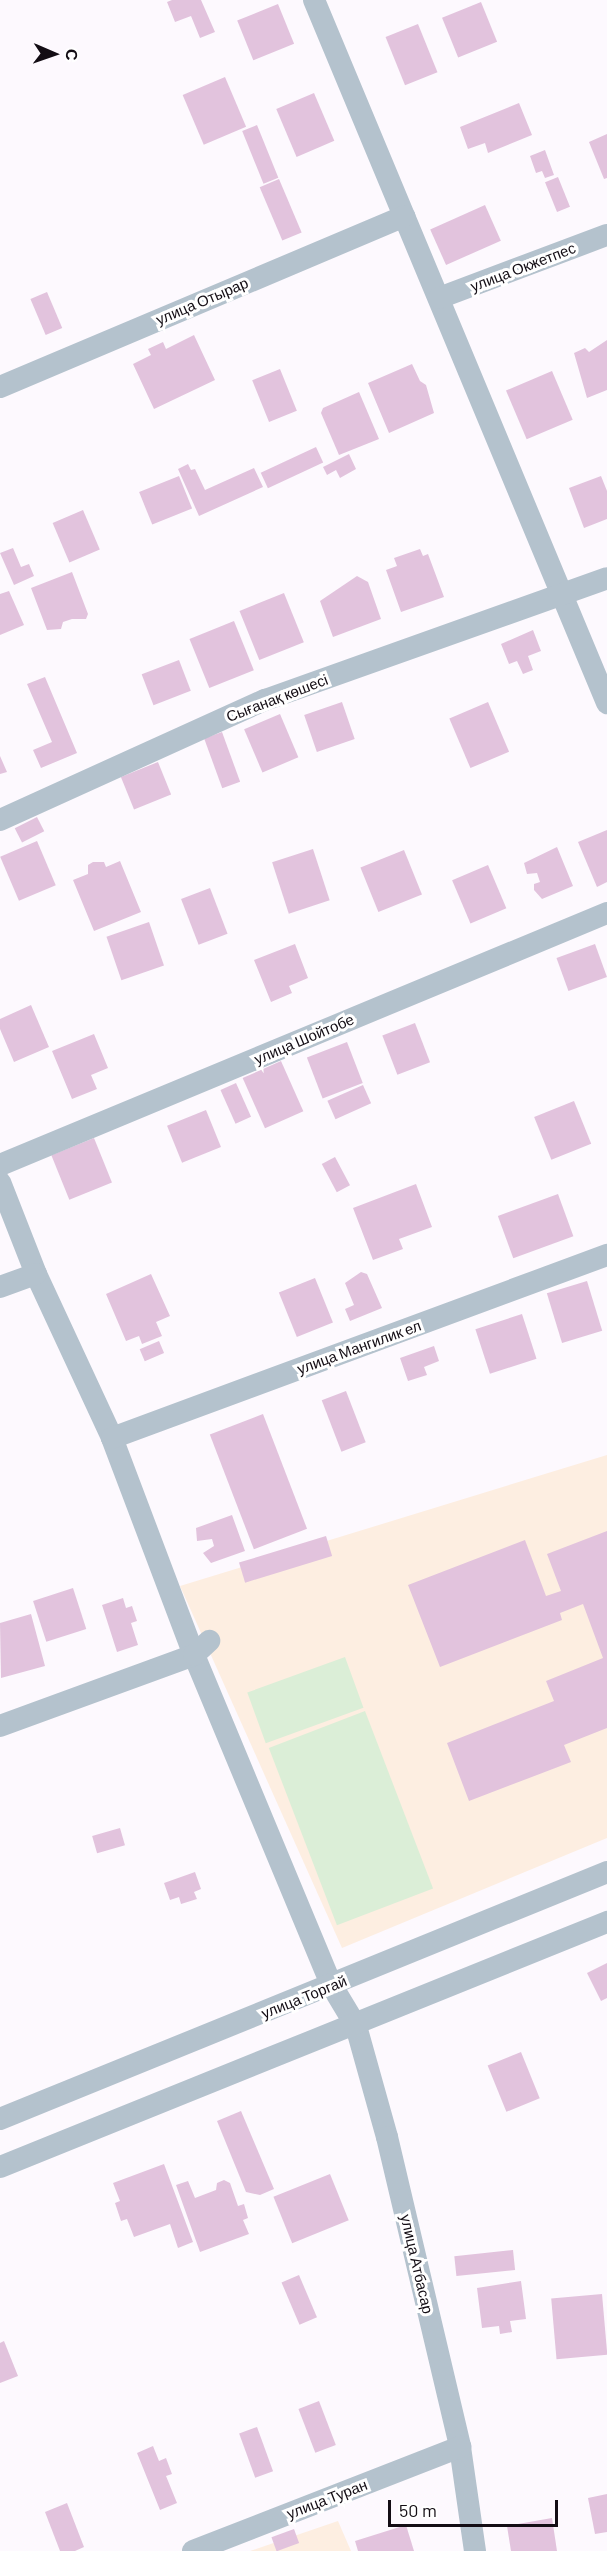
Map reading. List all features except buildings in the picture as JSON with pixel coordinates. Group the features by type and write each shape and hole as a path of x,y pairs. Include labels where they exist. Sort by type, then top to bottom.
{"street":[{"path":"314,0 607,703"},
{"name":"улица Отырар","path":"0,387 404,216"},
{"name":"улица Окжетпес","path":"439,298 607,235"},
{"name":"Сығанақ көшесі","path":"0,820 265,700 607,578"},
{"name":"улица Шойтобе","path":"0,1165 607,913"},
{"name":"улица Атбасар","path":"0,1182 36,1274 112,1438 201,1648 332,1986 356,2026 387,2137 460,2447 475,2551"},
{"name":"улица Мангилик ел","path":"112,1438 607,1255"},
{"path":"0,1287 36,1274"},
{"path":"0,1726 201,1648"},
{"name":"улица Торгай","path":"0,2119 332,1986 607,1872"},
{"path":"0,2167 356,2026 607,1922"},
{"name":"улица Туран","path":"193,2551 460,2447"}],"shaded area":[{"path":"607,1455 607,1838 342,1948 180,1586"},
{"path":"338,2521 351,2551 250,2551"}],"green space":[{"path":"345,1657 363,1708 266,1743 247,1693"},
{"path":"365,1711 433,1888 337,1925 269,1748"}]}
